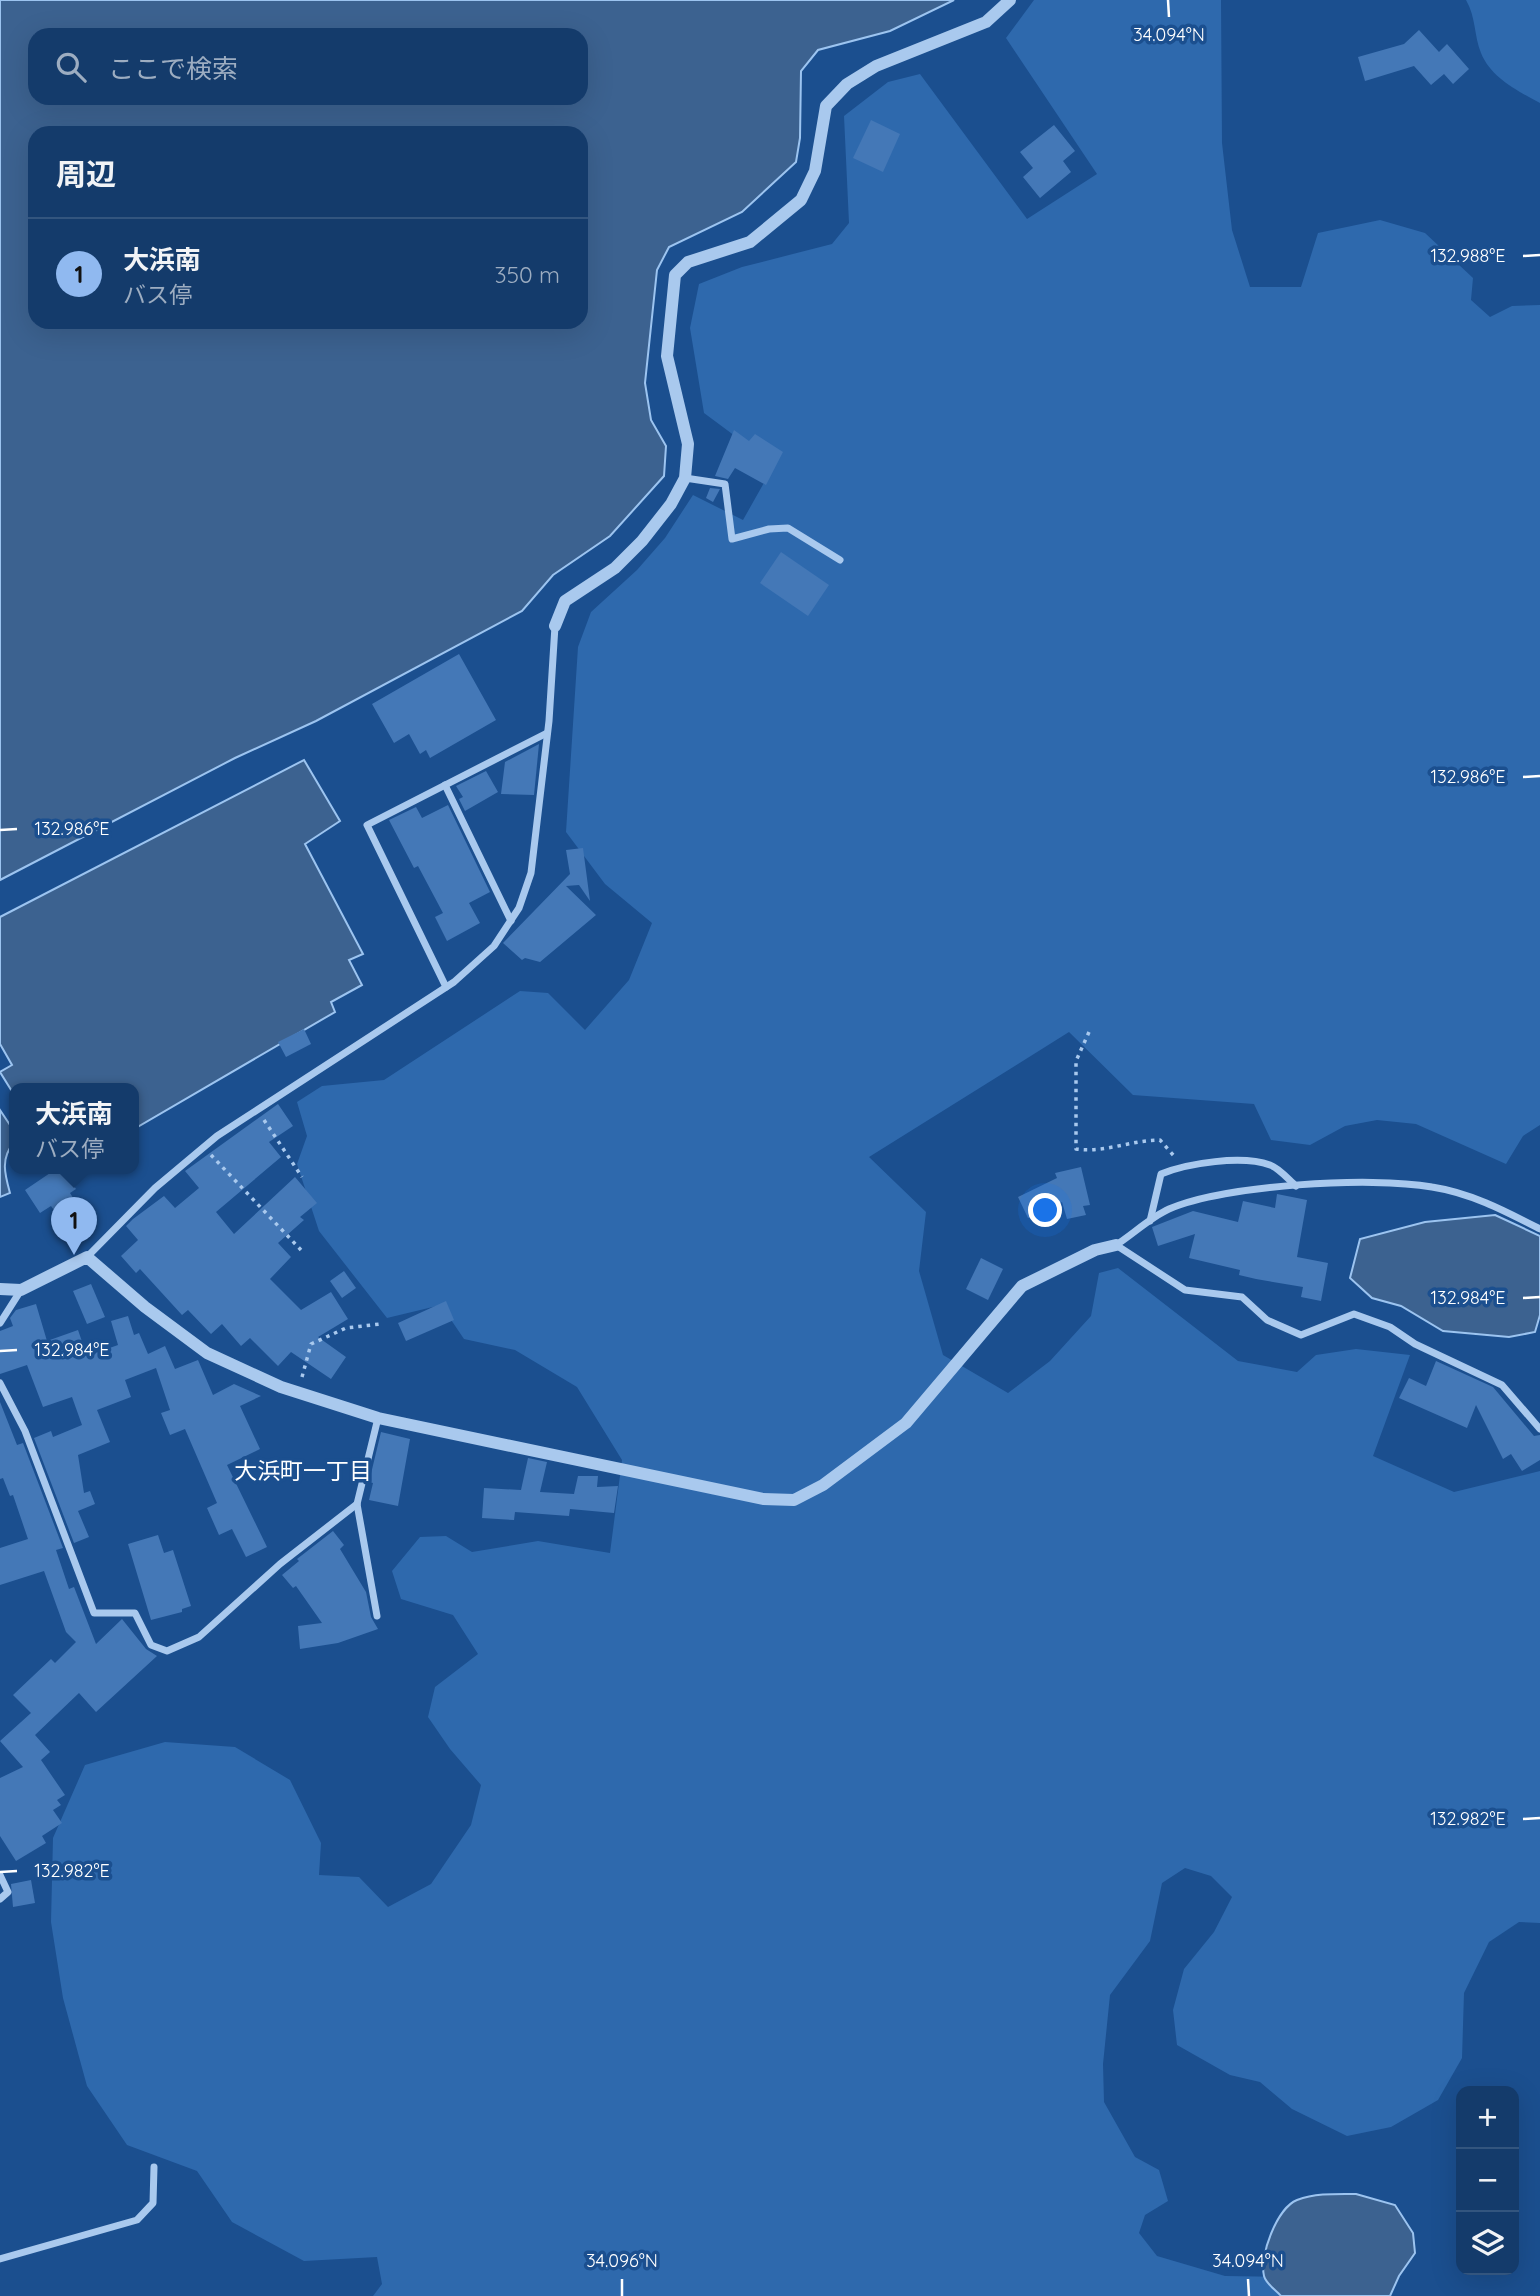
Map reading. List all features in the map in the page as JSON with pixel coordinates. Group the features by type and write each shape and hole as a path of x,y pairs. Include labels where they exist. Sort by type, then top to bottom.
{"street":[{"path":"0,1323 22,1290 87,1257 155,1188 204,1147 446,987 494,946 519,908 531,873 548,733 555,626 565,601 615,568 642,541 671,504 685,478 688,444 667,356 675,275 688,262 750,242 801,200 815,171 826,106 847,84 876,66 986,22 1010,0"},
{"path":"685,478 725,484 732,539 769,529 788,528 841,560"},
{"path":"446,987 367,825 548,733"},
{"path":"445,786 511,921"},
{"path":"1150,1222 1161,1174 1182,1165 1233,1162 1272,1165 1296,1186"},
{"path":"87,1257 145,1307 207,1353 297,1392 378,1419 763,1499 794,1500 823,1485 906,1423 1022,1286 1095,1250 1116,1245 1166,1210 1198,1198 1296,1186 1384,1183 1432,1186 1489,1202 1540,1229"},
{"path":"1116,1245 1185,1290 1242,1297 1267,1320 1301,1335 1354,1314 1390,1327 1415,1344 1502,1385 1540,1429"},
{"path":"0,1289 22,1290"},
{"path":"0,1383 25,1431 94,1613 135,1613 151,1645 167,1651 199,1637 280,1564 357,1504"},
{"path":"377,1616 357,1504 378,1419"},
{"path":"0,1875 8,1892 0,1899"},
{"path":"0,2259 137,2220 153,2203 155,2167"}],"path":[{"path":"1089,1032 1076,1061 1076,1149 1092,1151 1138,1140 1160,1140 1182,1165"},
{"path":"257,1110 302,1177"},
{"path":"204,1147 301,1250"},
{"path":"297,1392 312,1344 346,1328 380,1324"}],"shaded area":[{"path":"0,0 954,0 890,31 818,50 801,71 800,138 796,162 742,212 669,247 657,270 645,383 651,420 666,446 664,476 610,536 553,575 522,611 316,721 235,758 0,880"},
{"path":"1034,0 1221,0 1222,143 1232,230 1250,287 1301,287 1318,233 1380,220 1425,233 1473,278 1471,300 1490,317 1512,306 1540,305 1540,1125 1523,1136 1506,1164 1416,1124 1377,1120 1345,1126 1310,1145 1271,1140 1254,1104 1133,1095 1069,1032 869,1157 926,1212 919,1271 943,1355 1008,1393 1050,1361 1091,1316 1099,1273 1118,1268 1238,1361 1297,1372 1316,1355 1356,1349 1410,1355 1373,1456 1454,1492 1540,1471 1540,1923 1519,1922 1489,1942 1464,1993 1462,2058 1438,2100 1391,2127 1347,2136 1292,2109 1260,2082 1230,2075 1177,2045 1173,2010 1184,1969 1214,1932 1232,1897 1211,1876 1185,1868 1162,1883 1150,1941 1110,1995 1103,2064 1104,2102 1135,2157 1159,2170 1168,2201 1145,2215 1139,2233 1157,2256 1225,2276 1284,2277 1310,2296 373,2296 382,2284 377,2257 304,2261 232,2222 197,2171 127,2145 87,2086 63,1998 51,1922 53,1838 85,1765 165,1742 235,1747 290,1780 321,1843 319,1875 359,1877 388,1907 431,1884 471,1825 481,1785 450,1749 428,1717 435,1687 478,1654 453,1615 401,1599 392,1571 420,1537 446,1536 472,1552 538,1541 610,1553 622,1460 577,1387 515,1350 464,1339 441,1305 387,1318 319,1231 297,1164 307,1136 297,1102 322,1086 384,1080 520,991 548,993 585,1030 629,980 652,923 605,884 566,832 578,647 591,612 637,570 665,538 693,495 743,520 774,465 704,413 690,328 699,284 742,267 832,244 849,223 844,116 888,82 920,74 1027,219 1097,174 1006,38"},
{"path":"1466,0 1540,0 1540,103 1506,83 1491,70 1481,53 1472,13"},
{"path":"304,760 340,821 305,844 363,954 349,960 362,985 331,1002 335,1012 139,1126 139,1083 9,1083 9,1087 0,1072 12,1065 0,1044 0,917"},
{"path":"0,1110 9,1124 9,1151 5,1161 5,1173 10,1193 0,1197"},
{"path":"1495,1215 1540,1236 1540,1315 1535,1332 1509,1337 1443,1331 1401,1306 1372,1298 1350,1278 1360,1239 1425,1222"},
{"path":"1326,2194 1356,2194 1395,2205 1413,2233 1415,2253 1399,2276 1390,2296 1281,2296 1267,2282 1263,2267 1271,2234 1283,2212 1297,2200 1304,2198"}],"building":[{"path":"1419,30 1439,52 1447,44 1469,69 1453,84 1444,74 1431,85 1414,66 1365,81 1358,57 1404,44"},
{"path":"871,120 900,134 883,172 853,158"},
{"path":"1054,125 1075,151 1063,161 1071,172 1040,198 1023,177 1033,168 1020,152"},
{"path":"734,430 749,441 755,434 783,452 766,485 735,468 728,479 715,476"},
{"path":"710,488 720,489 713,502 706,498"},
{"path":"781,552 829,585 808,616 760,583"},
{"path":"459,654 496,720 430,758 426,750 420,754 409,734 394,743 372,704"},
{"path":"539,744 534,795 501,794 505,762"},
{"path":"486,771 498,792 465,811 459,799 463,797 456,786"},
{"path":"448,805 490,892 469,903 480,923 447,941 435,917 443,913 418,866 414,868 389,820 416,807 422,818"},
{"path":"583,848 590,901 579,885 566,886 596,915 540,962 525,958 522,960 503,943 570,874 566,850"},
{"path":"304,1029 311,1044 286,1057 278,1042"},
{"path":"278,1104 293,1126 269,1142 281,1157 216,1212 234,1234 295,1177 317,1203 300,1217 304,1220 278,1243 291,1257 270,1279 301,1310 331,1292 348,1319 318,1337 346,1357 331,1379 291,1352 278,1366 250,1338 241,1346 222,1324 211,1334 188,1310 182,1315 140,1269 136,1273 121,1256 138,1240 126,1226 133,1219 164,1196 175,1208 199,1188 185,1171"},
{"path":"1081,1167 1090,1205 1083,1206 1086,1215 1067,1219 1062,1202 1028,1218 1018,1197 1057,1178 1055,1173"},
{"path":"49,1174 66,1174 76,1189 70,1193 84,1215 66,1227 51,1206 40,1213 25,1190"},
{"path":"1277,1194 1307,1200 1297,1257 1328,1263 1321,1301 1301,1297 1303,1287 1239,1275 1240,1270 1189,1258 1195,1234 1158,1246 1152,1227 1193,1211 1238,1222 1243,1201 1275,1208"},
{"path":"981,1258 1003,1269 988,1300 966,1289"},
{"path":"344,1271 356,1288 342,1298 330,1281"},
{"path":"91,1284 105,1317 87,1324 73,1291"},
{"path":"446,1301 454,1320 406,1341 398,1323"},
{"path":"36,1304 47,1341 78,1330 87,1356 118,1345 111,1321 128,1316 134,1335 139,1333 148,1354 165,1346 175,1369 198,1360 213,1395 234,1384 261,1396 240,1406 260,1449 227,1465 267,1547 246,1557 232,1529 219,1535 207,1508 217,1503 185,1429 170,1435 161,1413 170,1410 156,1368 125,1380 131,1397 97,1410 110,1442 78,1455 84,1493 90,1491 95,1504 78,1511 89,1537 74,1543 34,1438 51,1431 53,1437 82,1425 72,1397 43,1407 27,1365 0,1374 0,1331 13,1326 10,1318 16,1310"},
{"path":"1436,1361 1493,1387 1534,1436 1540,1435 1540,1460 1522,1471 1511,1454 1503,1459 1476,1405 1467,1428 1399,1398 1409,1378 1426,1386"},
{"path":"0,1402 17,1445 23,1443 63,1548 56,1550 69,1589 74,1587 96,1644 122,1619 146,1649 157,1656 96,1712 79,1693 35,1735 50,1752 41,1760 65,1795 57,1800 61,1805 53,1810 62,1823 42,1836 46,1843 16,1861 0,1836 0,1778 23,1767 0,1741 31,1713 13,1695 51,1659 55,1663 76,1642 66,1632 44,1571 0,1585 0,1548 28,1539 13,1495 10,1496 3,1478 0,1479"},
{"path":"381,1432 410,1439 398,1506 369,1500 373,1483 369,1482"},
{"path":"528,1458 547,1462 540,1492 574,1494 578,1476 598,1476 597,1487 618,1486 614,1513 570,1509 569,1516 515,1512 514,1520 482,1518 484,1488 521,1490"},
{"path":"333,1531 344,1545 340,1549 366,1592 371,1617 378,1629 338,1643 300,1649 298,1626 322,1623 296,1586 293,1588 282,1575 299,1561 297,1559"},
{"path":"158,1535 164,1553 173,1550 191,1606 182,1609 182,1612 151,1620 128,1544"},
{"path":"31,1880 35,1903 13,1907 11,1884"}],"place":[{"name":"大浜南","path":"74,1255"}],"district":[{"name":"大浜町一丁目","path":"303,1470"}]}
